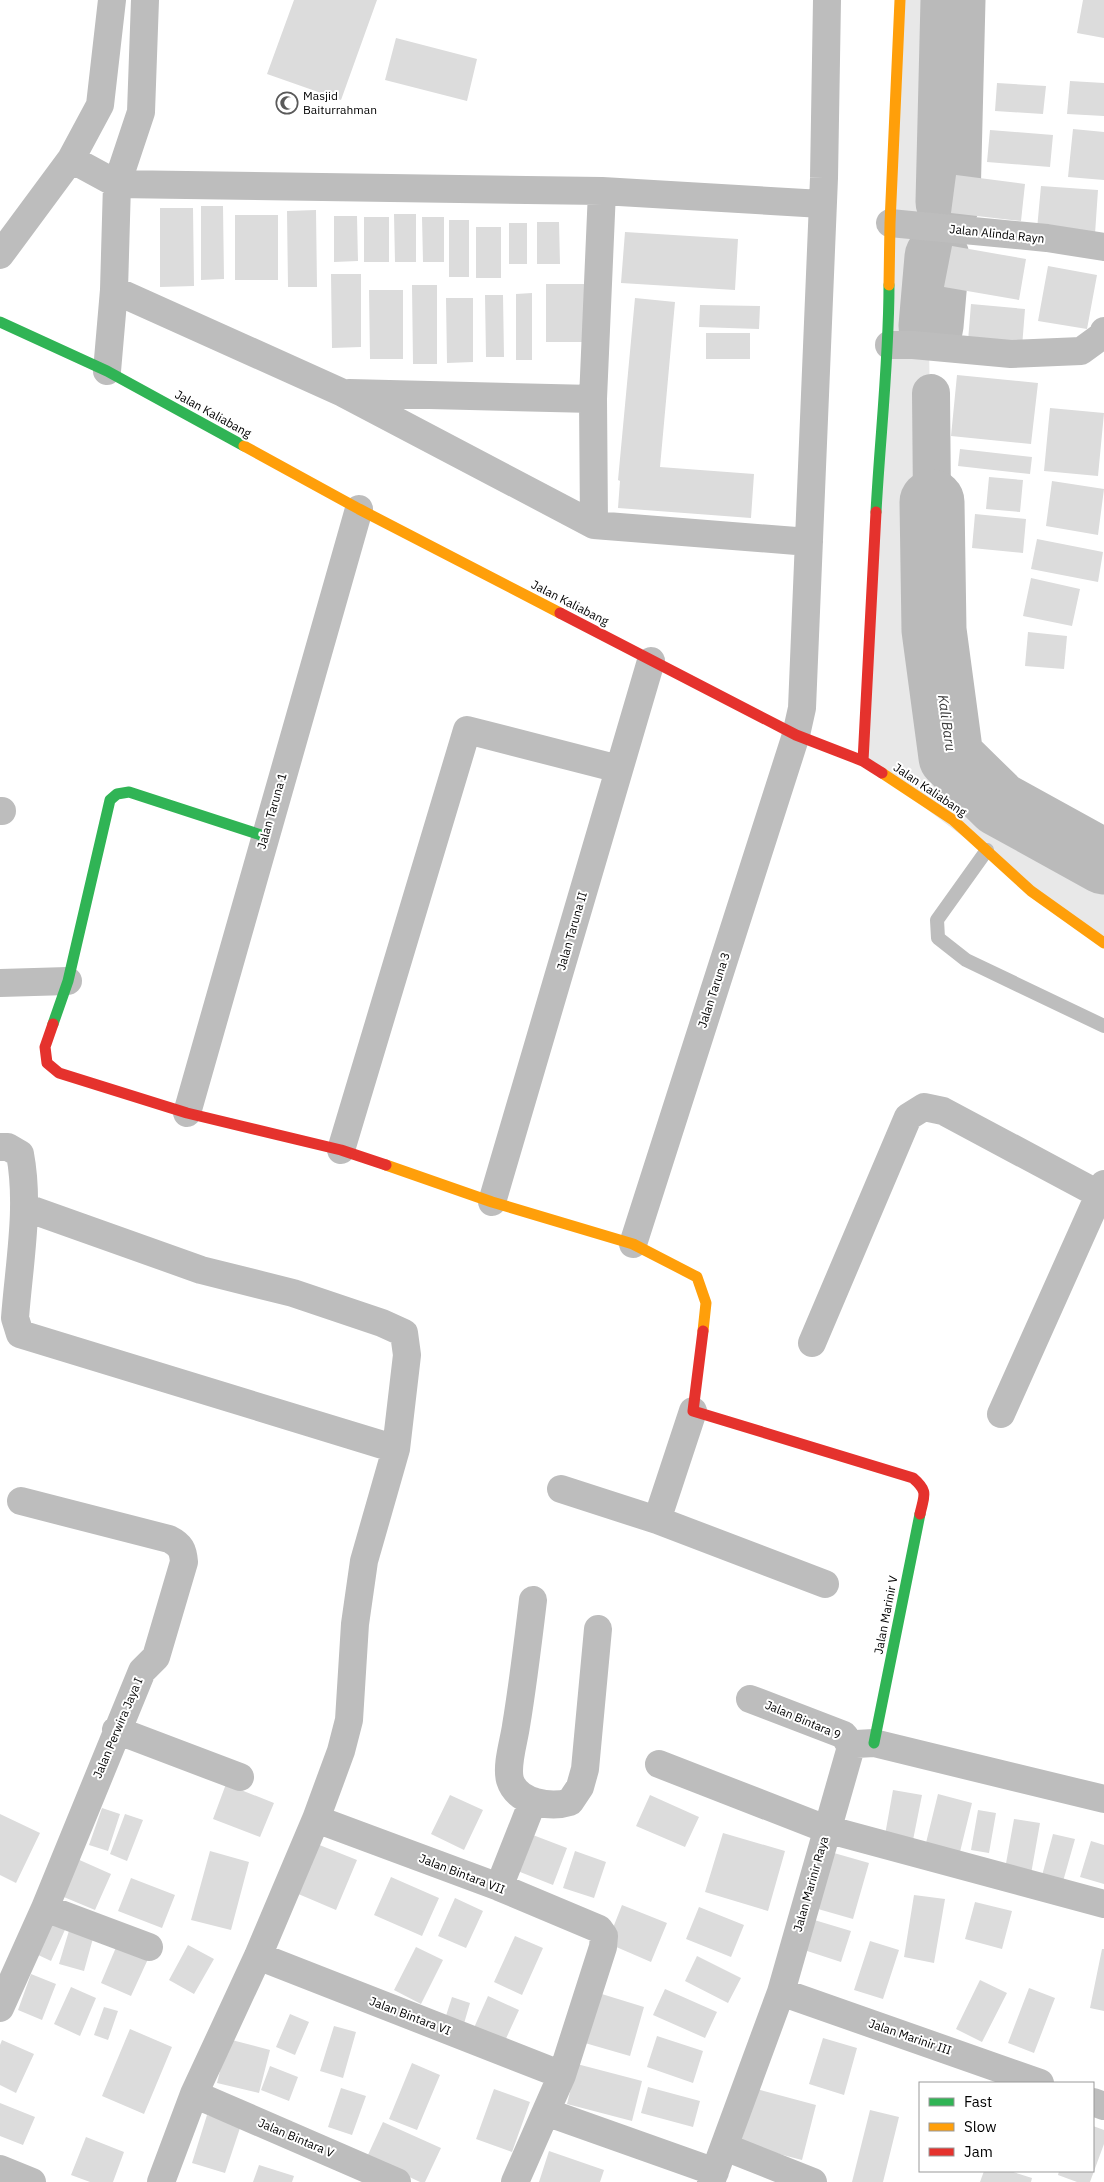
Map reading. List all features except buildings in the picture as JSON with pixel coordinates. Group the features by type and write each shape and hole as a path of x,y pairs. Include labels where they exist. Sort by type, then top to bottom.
{"street":[{"path":"0,255 70,159 100,105 112,0"},
{"path":"106,371 114,290 117,184 141,112 145,0"},
{"name":"Jalan Taruna 3","path":"633,1244 796,735 802,708 822,204 826,0"},
{"path":"863,761 880,431 901,345 897,224 900,0"},
{"path":"70,159 117,184 602,191 822,204"},
{"path":"594,525 593,399 602,191"},
{"name":"Jalan Alinda Rayn","path":"897,224 1047,238 1104,247"},
{"path":"114,290 343,393 594,525 809,542"},
{"name":"Jalan Kaliabang","path":"0,322 106,371 359,510 796,735 863,761 953,820 1031,891 1104,943"},
{"path":"901,345 1011,354 1081,351 1102,335 1104,331"},
{"path":"343,393 593,399"},
{"name":"Jalan Taruna 1","path":"187,1113 264,836 359,510"},
{"name":"Jalan Taruna II","path":"492,1202 651,661"},
{"path":"341,1150 467,730 620,769"},
{"path":"264,836 129,792 117,794 110,800 68,981 45,1047 47,1063 59,1073 187,1113 341,1150 492,1202 633,1244 697,1277 706,1303 693,1411 657,1520"},
{"path":"0,983 68,981"},
{"path":"812,1343 908,1117 924,1106 943,1111 1102,1192 1001,1414"},
{"path":"0,1147 8,1147 20,1154 24,1206 15,1318 20,1334 396,1449"},
{"path":"24,1206 201,1270 294,1293 382,1323 404,1334 407,1355 396,1449 364,1561 355,1624 349,1720 341,1751 316,1818 258,1956 194,2094 161,2182"},
{"name":"Jalan Marinir V","path":"693,1411 913,1478 923,1487 924,1493 862,1745"},
{"path":"561,1488 657,1520 825,1584"},
{"name":"Jalan Perwira Jaya I","path":"0,2008 45,1908 116,1730 142,1671 156,1657 184,1562 183,1550 178,1543 169,1539 21,1500"},
{"path":"533,1600 516,1727 510,1757 510,1780 521,1794 533,1801 557,1806 570,1802 580,1787 585,1769 598,1629"},
{"name":"Jalan Bintara 9","path":"750,1699 844,1735 862,1745"},
{"path":"116,1730 240,1777"},
{"path":"659,1764 826,1829 862,1745 1104,1799"},
{"path":"499,1887 533,1801"},
{"name":"Jalan Bintara VII","path":"316,1818 499,1887 599,1929 604,1936 603,1947 562,2075"},
{"name":"Jalan Marinir Raya","path":"713,2177 781,1992 826,1829 1104,1904"},
{"path":"45,1908 149,1947"},
{"name":"Jalan Bintara VI","path":"258,1956 562,2075"},
{"name":"Jalan Marinir III","path":"781,1992 1037,2082"},
{"path":"515,2182 562,2075"},
{"name":"Jalan Bintara V","path":"194,2094 397,2182"},
{"path":"546,2112 713,2177"},
{"path":"725,2147 813,2182"},
{"path":"0,2169 32,2182"}],"lane":[{"path":"987,850 937,920 938,938 966,960 1104,1026"}],"shaded area":[{"path":"900,0 953,0 948,202 937,257 929,347 934,630 951,757 999,804 1104,863 1104,943 863,761"}],"waterway":[{"path":"948,202 953,0"},
{"path":"931,326 937,257"},
{"path":"931,393 932,502"},
{"name":"Kali Baru","path":"932,502 934,630 951,757 999,804 1104,862"}],"traffic: fast":[{"path":"876,512 886,370 889,285"},
{"path":"0,322 107,371 244,446"},
{"path":"53,1024 68,981 110,800 117,794 129,792 264,836"},
{"path":"874,1743 920,1514"}],"traffic: slow":[{"path":"889,285 900,0"},
{"path":"244,446 359,509 560,613"},
{"path":"882,773 953,820 1031,891 1104,943"},
{"path":"386,1165 492,1202 633,1244 697,1277 706,1303 703,1331"}],"traffic: jam":[{"path":"863,761 876,512"},
{"path":"560,613 796,735 863,761 882,773"},
{"path":"53,1024 45,1047 47,1063 59,1073 187,1113 341,1150 386,1165"},
{"path":"703,1331 693,1411 913,1478 924,1494 920,1514"}],"place":[{"name":"Masjid Baiturrahman","path":"287,103"}]}
